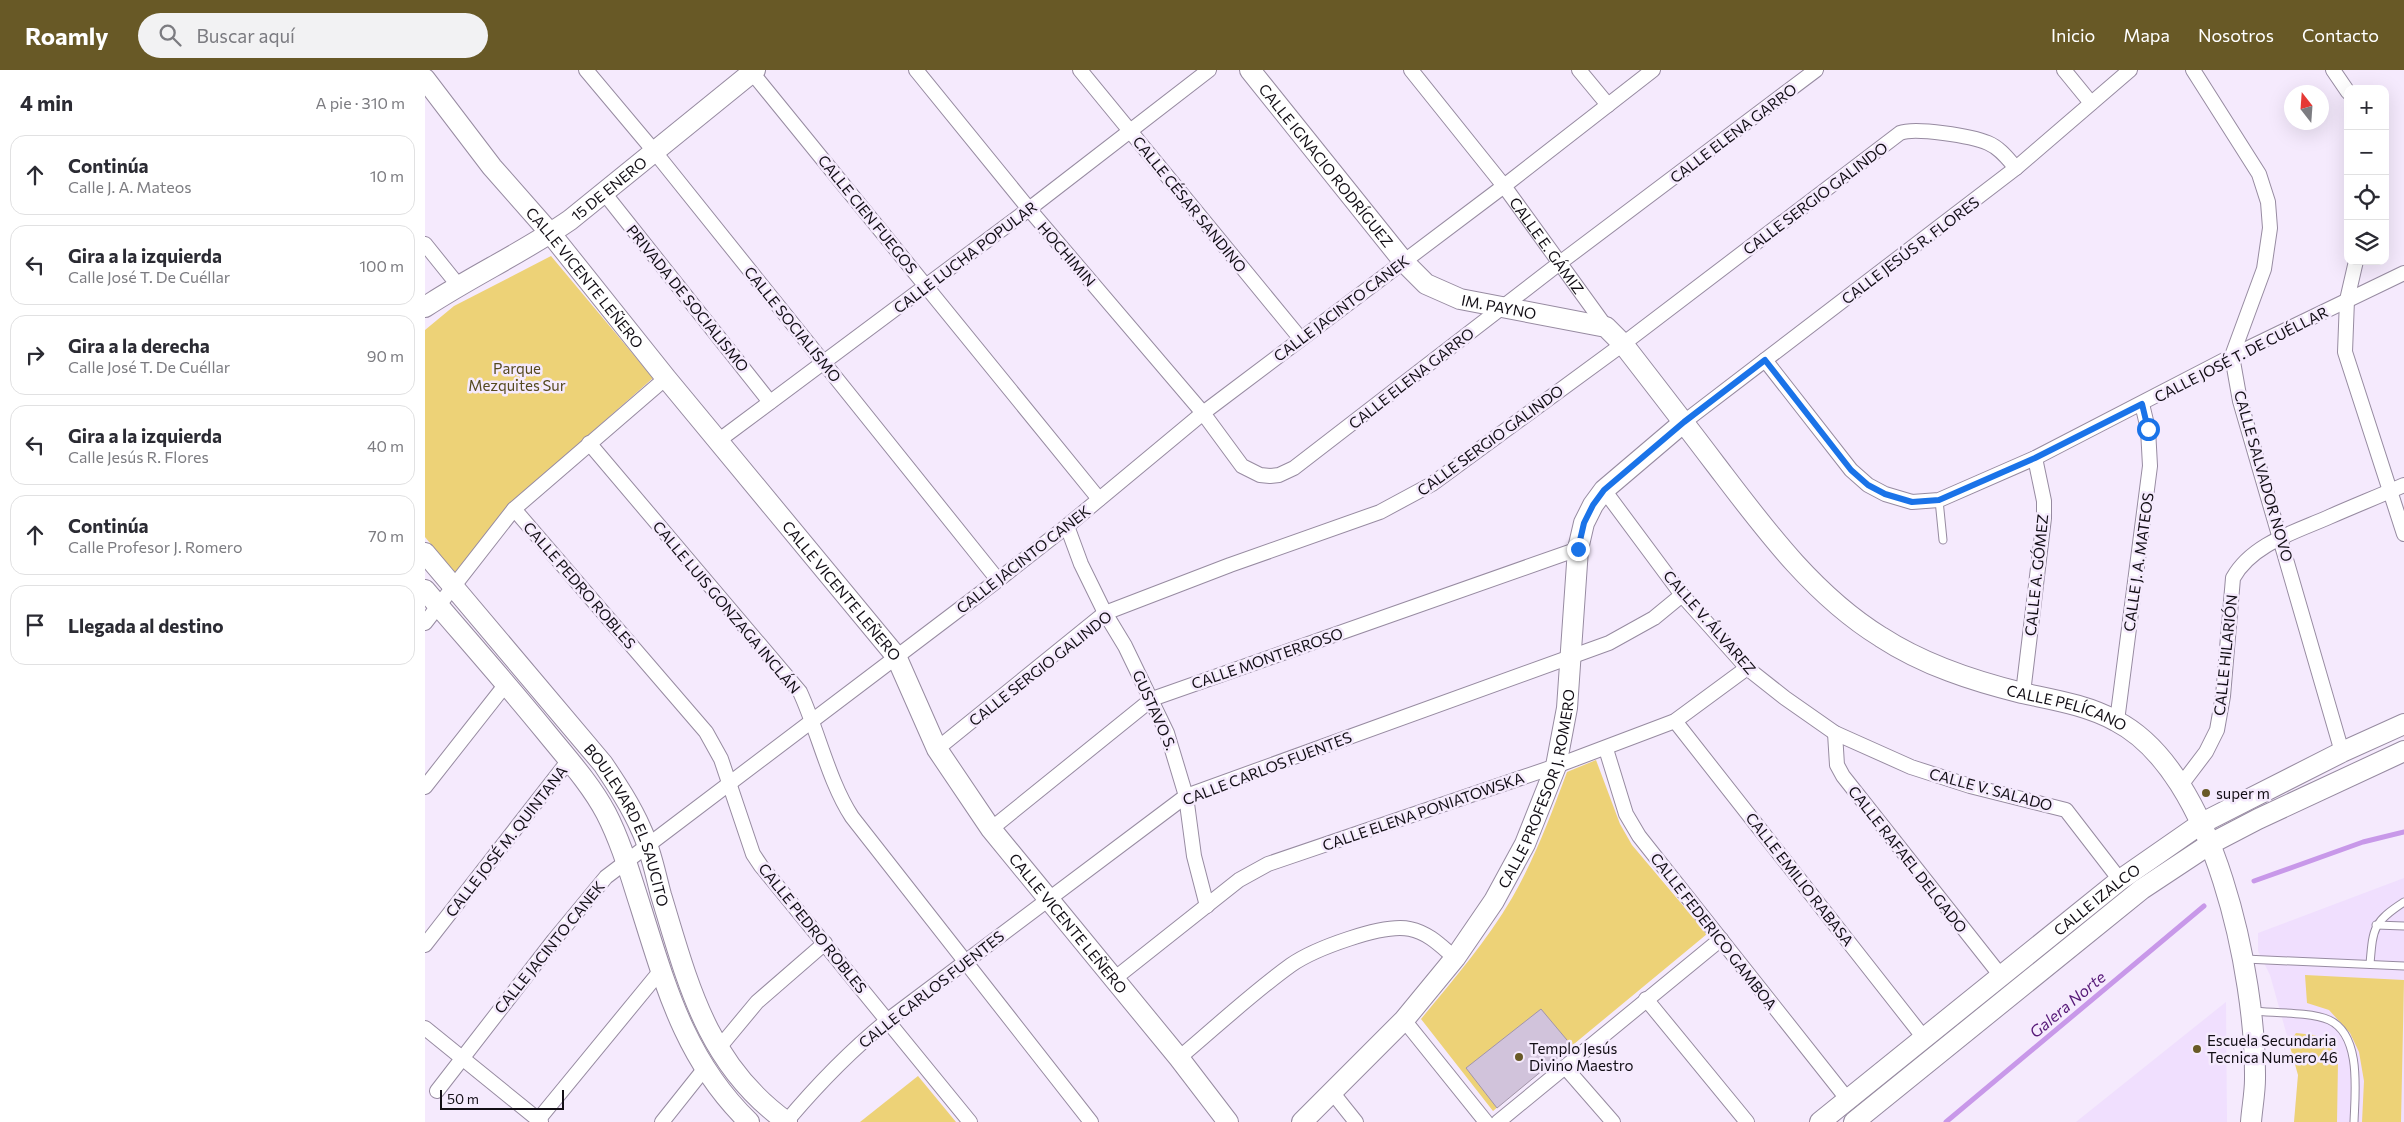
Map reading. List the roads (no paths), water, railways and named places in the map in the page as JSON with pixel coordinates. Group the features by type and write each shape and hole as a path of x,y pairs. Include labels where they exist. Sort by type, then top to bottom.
{"street":[{"name":"CALLE SOCIALISMO","path":"586,70 824,362 998,580"},
{"name":"HOCHIMIN","path":"916,70 1029,209 1203,413"},
{"name":"CALLE CÉSAR SANDINO","path":"1080,70 1300,338"},
{"name":"CALLE LUCHA POPULAR","path":"718,441 1131,132 1209,70"},
{"name":"CALLE IGNACIO RODRÍGUEZ","path":"1250,70 1404,262"},
{"name":"CALLE E. GÁMIZ","path":"1411,70 1504,186 1561,262 1606,327 1623,344 1684,422"},
{"path":"1579,70 1608,105"},
{"name":"CALLE JACINTO CANEK","path":"437,1091 606,877 813,721 895,656 998,580 1067,526 1203,413 1504,186 1653,70"},
{"name":"CALLE ELENA GARRO","path":"1203,413 1241,466 1260,475 1279,474 1294,468 1561,262 1816,70"},
{"path":"2064,70 2091,103"},
{"name":"CALLE JESÚS R. FLORES","path":"1684,422 2016,168 2129,70"},
{"path":"2193,70 2259,174 2268,202 2270,228 2264,269 2232,356"},
{"path":"2333,70 2344,86"},
{"name":"15 DE ENERO","path":"425,307 458,285 551,234 605,194 752,71"},
{"name":"CALLE CIEN FUEGOS","path":"752,71 1099,499"},
{"name":"CALLE VICENTE LEÑERO","path":"425,79 492,166 551,234 666,378 895,656 937,749 991,829 1179,1058 1228,1122"},
{"name":"CALLE SERGIO GALINDO","path":"937,749 1105,613 1230,565 1380,512 1432,484 1623,344 1900,133 1918,130 1987,142 1999,149 2016,168"},
{"name":"PRIVADA DE SOCIALISMO","path":"605,194 771,402"},
{"path":"425,244 458,285"},
{"name":"IM. PAYNO","path":"1404,262 1426,284 1441,292 1501,308 1606,327"},
{"path":"2355,265 2347,300 2345,352 2348,367 2404,534"},
{"name":"CALLE JOSÉ T. DE CUÉLLAR","path":"1765,360 1851,470 1868,485 1885,494 1912,502 1939,500 2035,458 2232,356 2404,273"},
{"name":"CALLE SALVADOR NOVO","path":"2232,356 2240,401 2342,752"},
{"path":"425,623 514,509 666,378"},
{"name":"CALLE J. A. MATEOS","path":"2117,721 2150,466 2148,429 2142,404"},
{"name":"CALLE PROFESOR J. ROMERO","path":"1302,1122 1404,1020 1455,958 1495,901 1525,844 1556,766 1567,708 1578,549 1584,523 1593,505 1604,490 1684,422"},
{"name":"CALLE PELÍCANO","path":"1684,422 1757,518 1827,596 1880,637 1924,661 1979,681 2071,703 2117,721 2147,742 2181,785 2202,823 2210,844 2243,959 2250,1011 2255,1078 2251,1122"},
{"name":"CALLE LUIS GONZAGA INCLÁN","path":"589,443 800,692 813,721 842,802 1091,1122"},
{"name":"CALLE A. GÓMEZ","path":"2023,693 2044,518 2044,501 2035,458"},
{"name":"CALLE HILARIÓN","path":"2181,785 2206,752 2217,730 2223,696 2233,578 2238,568 2257,550 2281,537 2404,485"},
{"name":"CALLE V. ÁLVAREZ","path":"1604,490 1682,595 1747,668 1835,733"},
{"name":"CALLE PEDRO ROBLES","path":"514,509 706,732 715,745 753,854 971,1122"},
{"name":"GUSTAVO S.","path":"1067,526 1081,564 1105,613 1125,646 1152,699 1177,761 1186,796 1194,856 1207,906"},
{"name":"CALLE MONTERROSO","path":"991,829 1152,699 1578,549"},
{"name":"BOULEVARD EL SAUCITO","path":"425,553 603,764 620,788 648,846 688,981 718,1049 743,1082 767,1107 786,1122"},
{"name":"BOULEVARD EL SAUCITO","path":"425,590 507,684 597,797 626,861 681,1024 715,1085 749,1122"},
{"name":"CALLE CARLOS FUENTES","path":"786,1122 815,1087 861,1042 1047,899 1186,796 1609,643 1653,618 1682,595"},
{"name":"CALLE ELENA PONIATOWSKA","path":"1114,979 1239,880 1268,864 1606,749 1675,721 1747,668"},
{"path":"425,787 507,684"},
{"name":"CALLE EMILIO RABASA","path":"1675,721 1924,1038"},
{"name":"CALLE IZALCO","path":"1820,1122 2120,880 2202,823 2342,752 2404,724"},
{"name":"CALLE V. SALADO","path":"1835,733 1911,767 1970,786 2066,810 2120,880"},
{"name":"CALLE RAFAEL DELGADO","path":"1835,733 1837,765 1843,776 2001,976"},
{"name":"CALLE FEDERICO GAMBOA","path":"1606,749 1626,814 1639,836 1848,1100"},
{"name":"CALLE IZALCO","path":"1854,1122 2142,889 2210,844 2258,819 2404,751"},
{"name":"CALLE JOSÉ M. QUINTANA","path":"425,945 569,760"},
{"path":"1179,1058 1293,964 1335,945 1377,930 1404,928 1427,934 1455,958"},
{"path":"1498,1122 1721,939"},
{"path":"718,1049 757,1002 825,943"},
{"path":"425,1028 540,1121 662,969"},
{"path":"1646,999 1747,1122"},
{"path":"1404,1020 1486,1122"},
{"path":"1565,1067 1613,1122"},
{"path":"662,1122 705,1068"},
{"path":"1332,1092 1356,1122"}],"lane":[{"path":"1939,500 1943,540"},
{"path":"2370,964 2372,940 2376,925 2387,913 2404,902"},
{"path":"2376,925 2404,926"},
{"path":"2243,959 2404,966"},
{"path":"2250,1011 2295,1014 2329,1020 2338,1028 2353,1053 2355,1070 2354,1122"}],"waterway":[{"name":"Galera Norte","path":"2254,881 2363,842 2404,832"},
{"name":"Galera Norte","path":"1946,1122 2204,906"}],"place":[{"name":"super m","path":"2206,793"},
{"name":"Escuela Secundaria Tecnica Numero 46","path":"2197,1049"},
{"name":"Templo Jesús Divino Maestro","path":"1519,1057"}],"park label":[{"name":"Parque Mezquites Sur","path":"517,376"}]}
